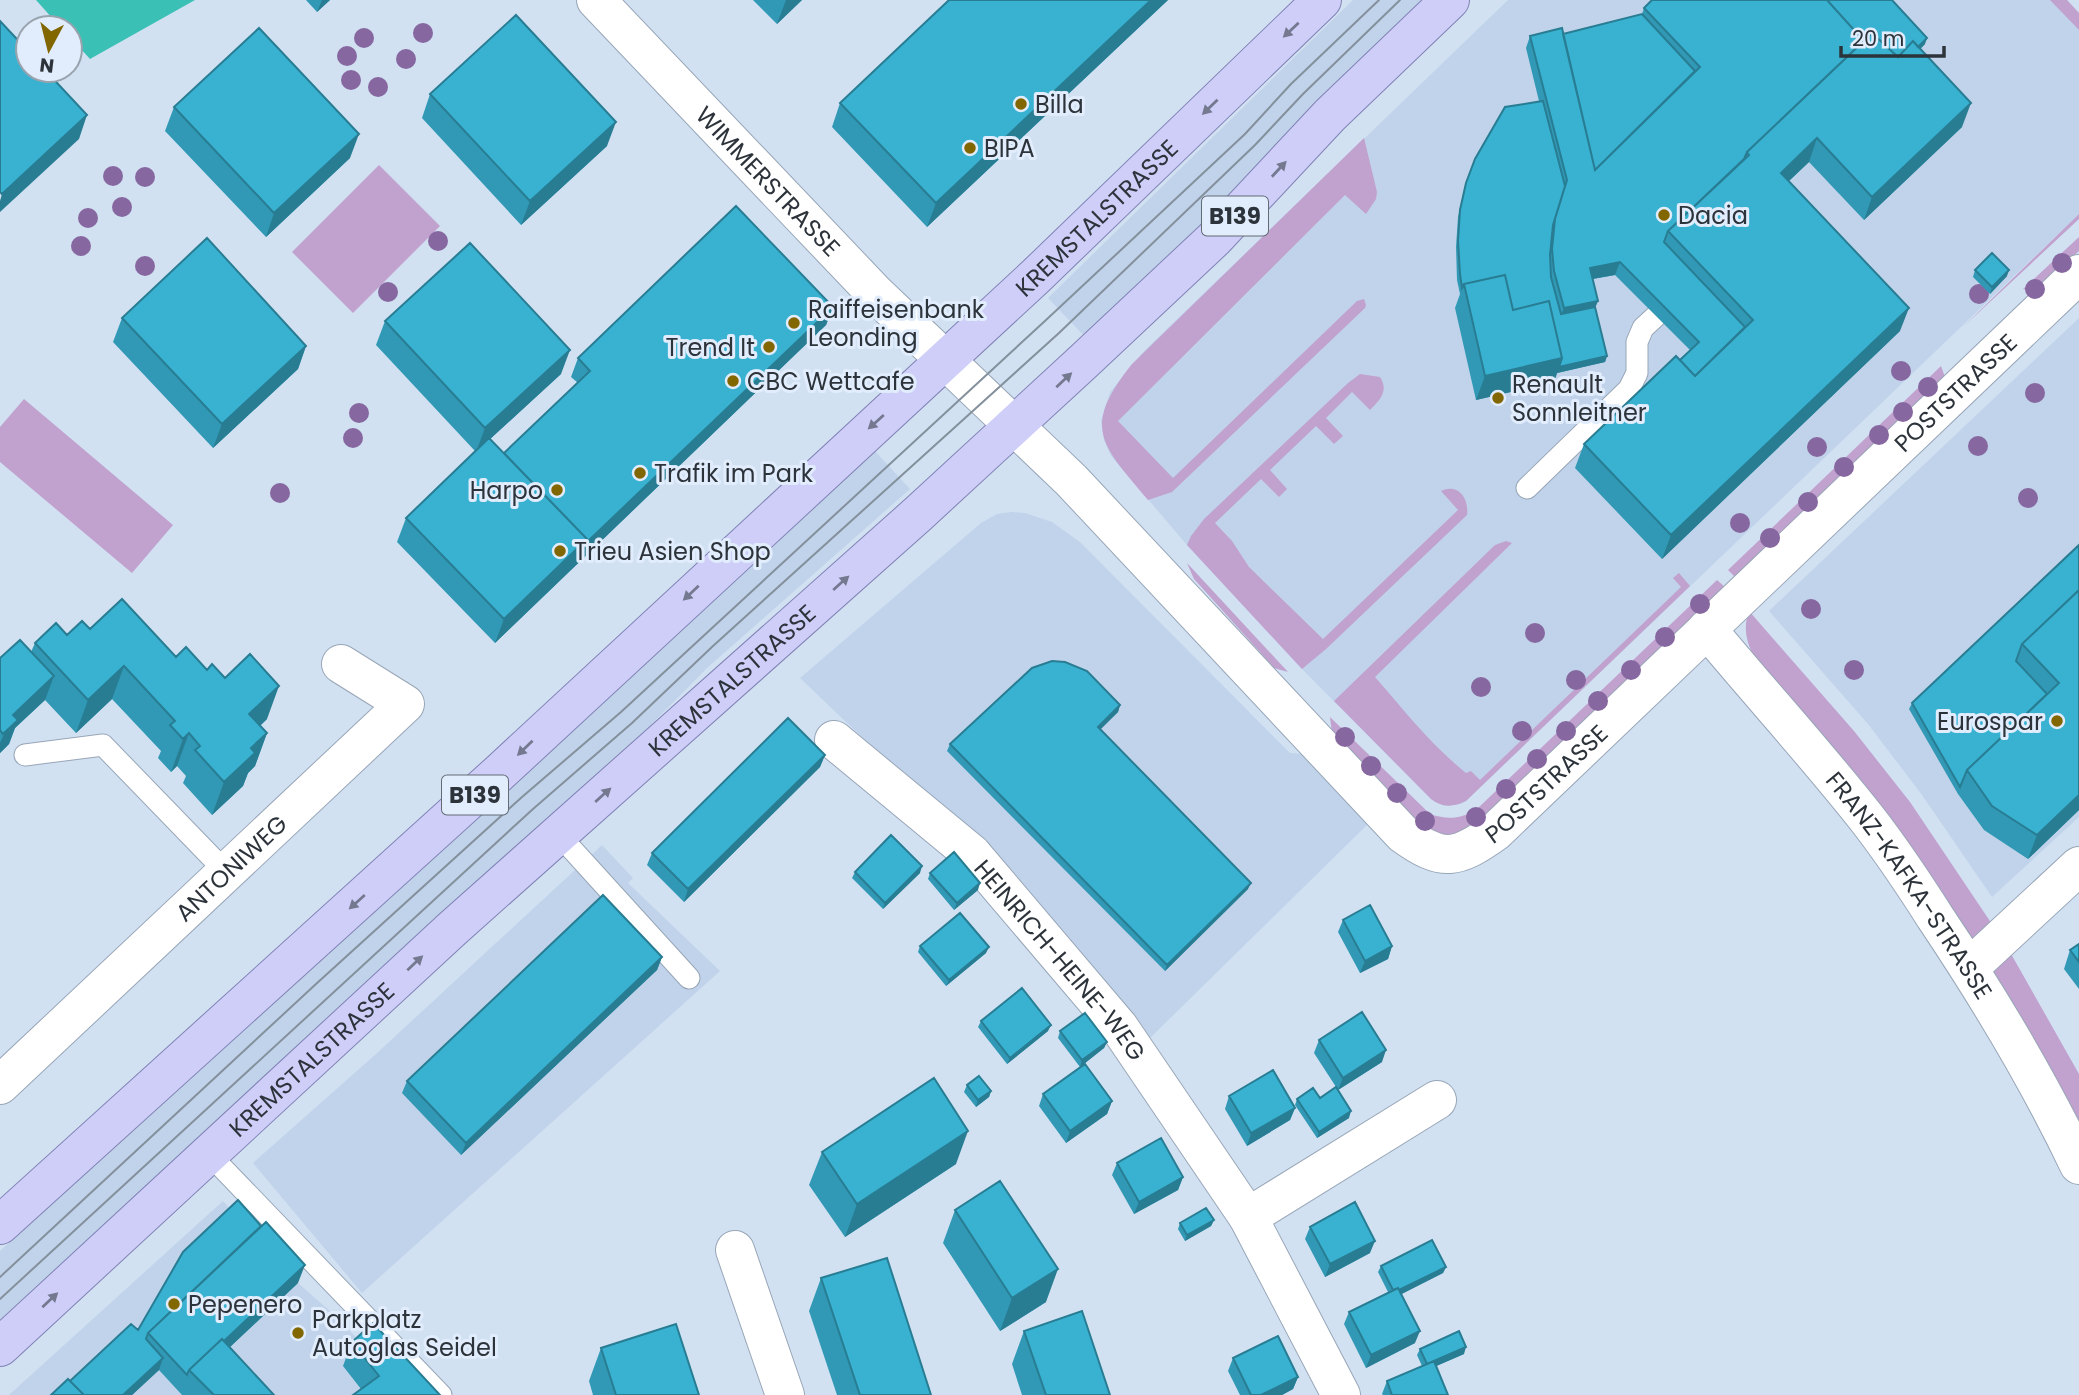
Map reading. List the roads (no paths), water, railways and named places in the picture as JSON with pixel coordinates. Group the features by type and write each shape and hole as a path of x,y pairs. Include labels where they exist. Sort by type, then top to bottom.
{"main road":[{"name":"KREMSTALSTRASSE","path":"0,1226 499,773 1036,276 1322,0"},
{"name":"KREMSTALSTRASSE","path":"0,1347 452,929 1014,426 1214,239 1330,115 1450,0"}],"street":[{"name":"WIMMERSTRASSE","path":"596,0 875,293 1014,426"},
{"name":"POSTSTRASSE","path":"1014,426 1071,481 1403,834 1422,848 1444,855 1469,851 1495,832 2079,274"},
{"name":"FRANZ-KAFKA-STRASSE","path":"1707,629 1869,822 1969,968 2008,1033 2079,1165"},
{"name":"ANTONIWEG","path":"0,1085 405,704 341,664"},
{"name":"HEINRICH-HEINE-WEG","path":"834,740 955,838 985,867 1119,1027 1248,1217 1341,1395"},
{"path":"1969,968 2079,866"},
{"path":"1248,1217 1437,1100"},
{"path":"735,1250 785,1395"}],"lane":[{"path":"1527,488 1629,389 1637,373 1637,342 1643,328 1656,316"},
{"path":"25,755 103,745 226,872"},
{"path":"559,835 689,978"},
{"path":"209,1154 441,1395"}],"tram line":[{"path":"0,1277 316,984 522,797 621,712 1046,320 1245,134 1291,84 1379,0"},
{"path":"0,1299 533,809 632,723 713,646 1059,333 1255,145 1303,94 1400,0"}],"place":[{"name":"Billa","path":"1021,104"},
{"name":"BIPA","path":"970,148"},
{"name":"Dacia","path":"1664,215"},
{"name":"Raiffeisenbank Leonding","path":"794,323"},
{"name":"Trend It","path":"769,347"},
{"name":"CBC Wettcafe","path":"733,381"},
{"name":"Renault Sonnleitner","path":"1498,398"},
{"name":"Trafik im Park","path":"640,473"},
{"name":"Harpo","path":"557,490"},
{"name":"Trieu Asien Shop","path":"560,551"},
{"name":"Eurospar","path":"2057,721"},
{"name":"Pepenero","path":"174,1304"},
{"name":"Parkplatz Autoglas Seidel","path":"298,1333"}]}
